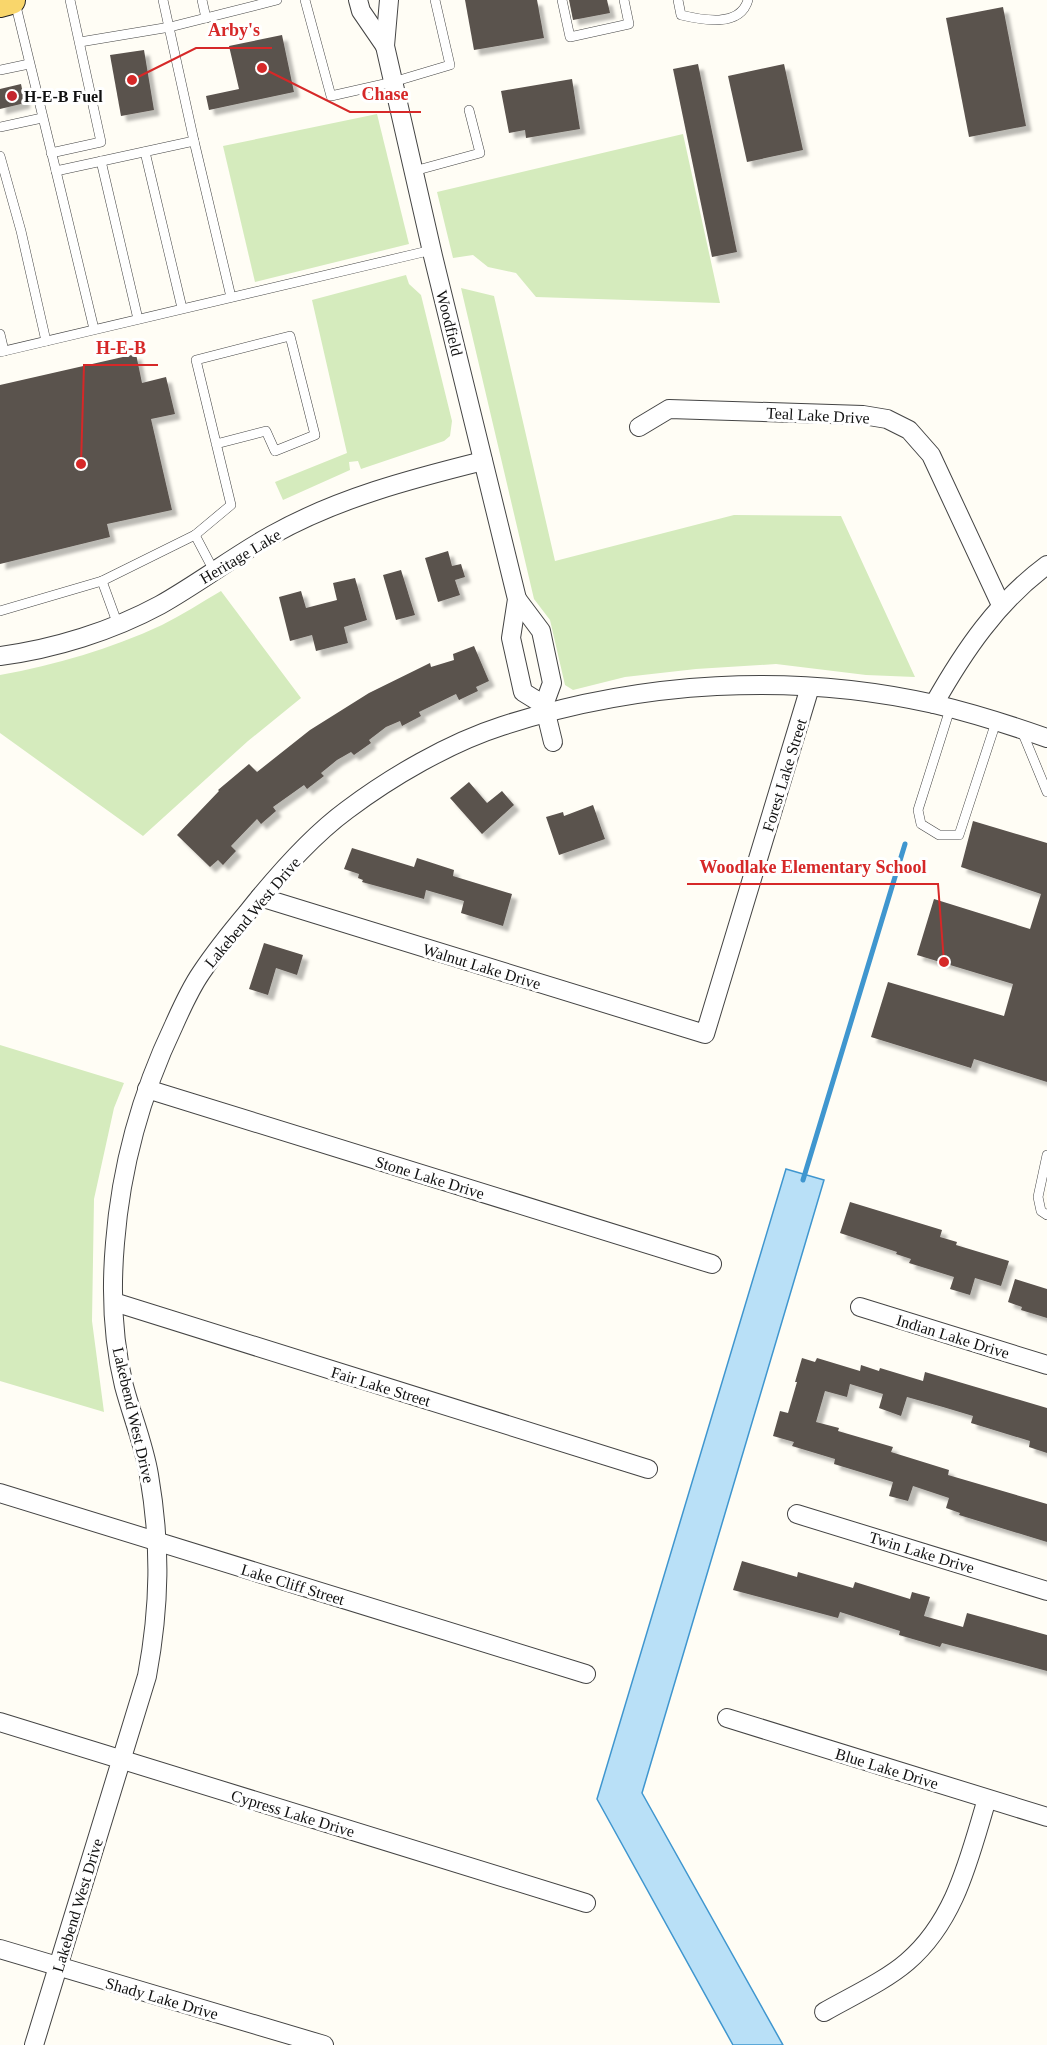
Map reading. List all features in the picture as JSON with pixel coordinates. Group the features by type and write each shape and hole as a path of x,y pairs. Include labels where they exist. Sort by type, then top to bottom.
{"main road":[{"path":"0,3 13,0"}],"street":[{"name":"Woodfield","path":"358,0 361,11 385,46"},
{"name":"Woodfield","path":"389,0 385,46 517,599 512,638 523,692 545,710 552,683 541,631 517,599"},
{"name":"Teal Lake Drive","path":"639,427 669,409 863,415 887,419 909,430 931,455 1001,605"},
{"name":"Heritage Lake","path":"0,656 63,643 118,625 159,605 274,534 341,503 411,480 483,461"},
{"path":"942,707 952,671 1001,605 1020,586 1047,565"},
{"name":"Lakebend West Drive","path":"34,2045 147,1676 156,1628 159,1581 158,1543 149,1472 123,1382 115,1323 115,1244 122,1183 136,1123 157,1060 201,973 260,897 300,853 344,812 395,778 447,749 545,710 677,688 756,684 810,687 942,707 1047,738"},
{"name":"Forest Lake Street","path":"705,1034 810,687"},
{"path":"545,710 553,742"},
{"name":"Walnut Lake Drive","path":"260,897 705,1034"},
{"name":"Stone Lake Drive","path":"147,1089 712,1264"},
{"name":"Fair Lake Street","path":"114,1302 648,1469"},
{"name":"Indian Lake Drive","path":"860,1307 1047,1365"},
{"name":"Lake Cliff Street","path":"0,1493 586,1674"},
{"name":"Twin Lake Drive","path":"796,1514 1047,1591"},
{"name":"Blue Lake Drive","path":"727,1718 1047,1817"},
{"name":"Cypress Lake Drive","path":"0,1722 586,1904"},
{"path":"824,2012 907,1963 933,1935 961,1884 987,1799"},
{"name":"Shady Lake Drive","path":"0,1949 324,2045"}],"lane":[{"path":"13,0 94,329"},
{"path":"51,153 101,142 70,0"},
{"path":"163,0 231,297"},
{"path":"202,0 206,18"},
{"path":"80,42 170,27 277,0"},
{"path":"305,0 331,96 393,82 450,65 435,0"},
{"path":"562,0 570,37 629,24 624,0"},
{"path":"678,0 681,15 705,21 734,18 746,7 748,0"},
{"path":"0,70 29,64"},
{"path":"414,171 480,153 469,110"},
{"path":"0,127 42,118"},
{"path":"56,171 194,141"},
{"path":"145,152 182,308"},
{"path":"0,156 21,231 46,341"},
{"path":"101,161 138,319"},
{"path":"0,334 2,351 432,250"},
{"path":"0,611 102,581 195,535 231,505 216,444 196,360 290,336 315,435 275,451 266,431 216,444"},
{"path":"195,535 214,571"},
{"path":"102,581 118,625"},
{"path":"942,707 918,810 921,824 939,835 959,835 996,722"},
{"path":"1021,729 1047,792"},
{"path":"1047,1155 1038,1197 1041,1211 1047,1215"}],"green space":[{"path":"377,114 409,244 255,282 223,146"},
{"path":"683,134 720,303 536,297 516,273 488,267 473,255 453,258 437,192"},
{"path":"406,275 409,284 421,295 452,421 450,436 444,441 361,469 358,461 349,462 350,470 283,500 275,482 347,453 312,300"},
{"path":"461,288 494,296 555,561 734,515 841,516 915,677 866,675 776,664 696,669 625,677 573,690 565,685 550,620 534,599"},
{"path":"221,591 301,698 248,741 143,836 0,733 0,675 62,661 123,642 162,625"},
{"path":"0,1045 124,1083 114,1108 94,1199 92,1321 104,1412 0,1381"}],"water":[{"path":"786,1169 824,1180 642,1793 783,2045 733,2045 597,1799"}],"building":[{"path":"465,0 537,0 544,38 474,50"},
{"path":"569,0 607,0 610,13 573,20"},
{"path":"1003,7 1026,126 969,137 946,18"},
{"path":"282,35 294,92 209,110 206,96 239,89 229,46"},
{"path":"144,50 154,110 121,116 110,55"},
{"path":"698,64 737,252 712,257 673,69"},
{"path":"784,64 803,150 747,162 728,76"},
{"path":"572,79 580,129 526,138 525,130 509,133 501,91"},
{"name":"H-E-B Fuel","path":"21,84 25,103 0,109 0,89"},
{"path":"136,354 142,383 166,377 175,414 151,419 172,510 107,524 110,537 0,564 0,385"},
{"path":"448,551 452,566 461,564 465,577 455,580 460,595 438,602 425,558"},
{"path":"401,570 415,615 396,620 383,575"},
{"path":"355,578 367,620 344,627 348,643 316,651 312,635 290,641 279,597 301,591 306,608 337,600 333,583"},
{"path":"474,646 489,681 476,687 478,691 459,700 456,694 419,712 421,716 402,726 400,721 386,727 369,740 371,743 354,755 351,752 337,760 321,773 324,776 307,789 304,785 273,807 276,811 261,824 257,819 231,846 236,851 223,865 218,860 210,867 177,835 218,790 249,764 257,772 310,730 369,693 430,663 431,667 454,660 453,654"},
{"path":"469,782 487,803 502,791 514,805 482,834 450,798"},
{"path":"593,805 605,839 559,855 546,817 563,812 564,816"},
{"path":"973,821 1047,843 1047,1082 974,1059 971,1068 871,1037 888,982 1004,1016 1013,984 917,955 934,899 1030,929 1041,894 961,867"},
{"path":"352,848 414,867 417,858 454,870 453,876 512,894 503,926 461,913 464,901 426,890 424,899 362,882 363,880 358,878 359,874 344,869"},
{"path":"264,943 303,955 297,975 276,968 268,995 249,989"},
{"path":"850,1202 942,1230 940,1237 957,1242 956,1245 1009,1261 1001,1286 975,1278 970,1295 950,1289 954,1277 909,1263 911,1259 896,1254 897,1252 840,1233"},
{"path":"1015,1279 1047,1289 1047,1318 1021,1310 1022,1307 1008,1302"},
{"path":"802,1358 815,1362 817,1358 860,1371 861,1365 879,1371 880,1368 923,1381 925,1372 1047,1408 1047,1453 1029,1447 1030,1441 971,1423 973,1416 907,1397 901,1416 879,1408 883,1394 850,1384 847,1397 825,1391 816,1422 893,1447 891,1452 949,1470 948,1475 1047,1504 1047,1542 959,1515 960,1513 946,1508 949,1498 913,1486 908,1501 889,1496 893,1482 834,1464 835,1459 792,1446 794,1442 773,1436 780,1411 788,1413"},
{"path":"742,1561 797,1577 798,1572 853,1588 855,1582 910,1599 912,1592 930,1597 924,1616 963,1627 967,1613 1047,1635 1047,1671 942,1643 940,1647 899,1635 900,1631 840,1612 838,1618 733,1590"}],"waterway":[{"path":"803,1180 905,844"}],"place":[{"name":"Chase","path":"262,68"},
{"name":"Arby's","path":"132,80"},
{"name":"H-E-B Fuel","path":"12,96"},
{"name":"H-E-B","path":"81,464"},
{"name":"Woodlake Elementary School","path":"944,962"}]}
